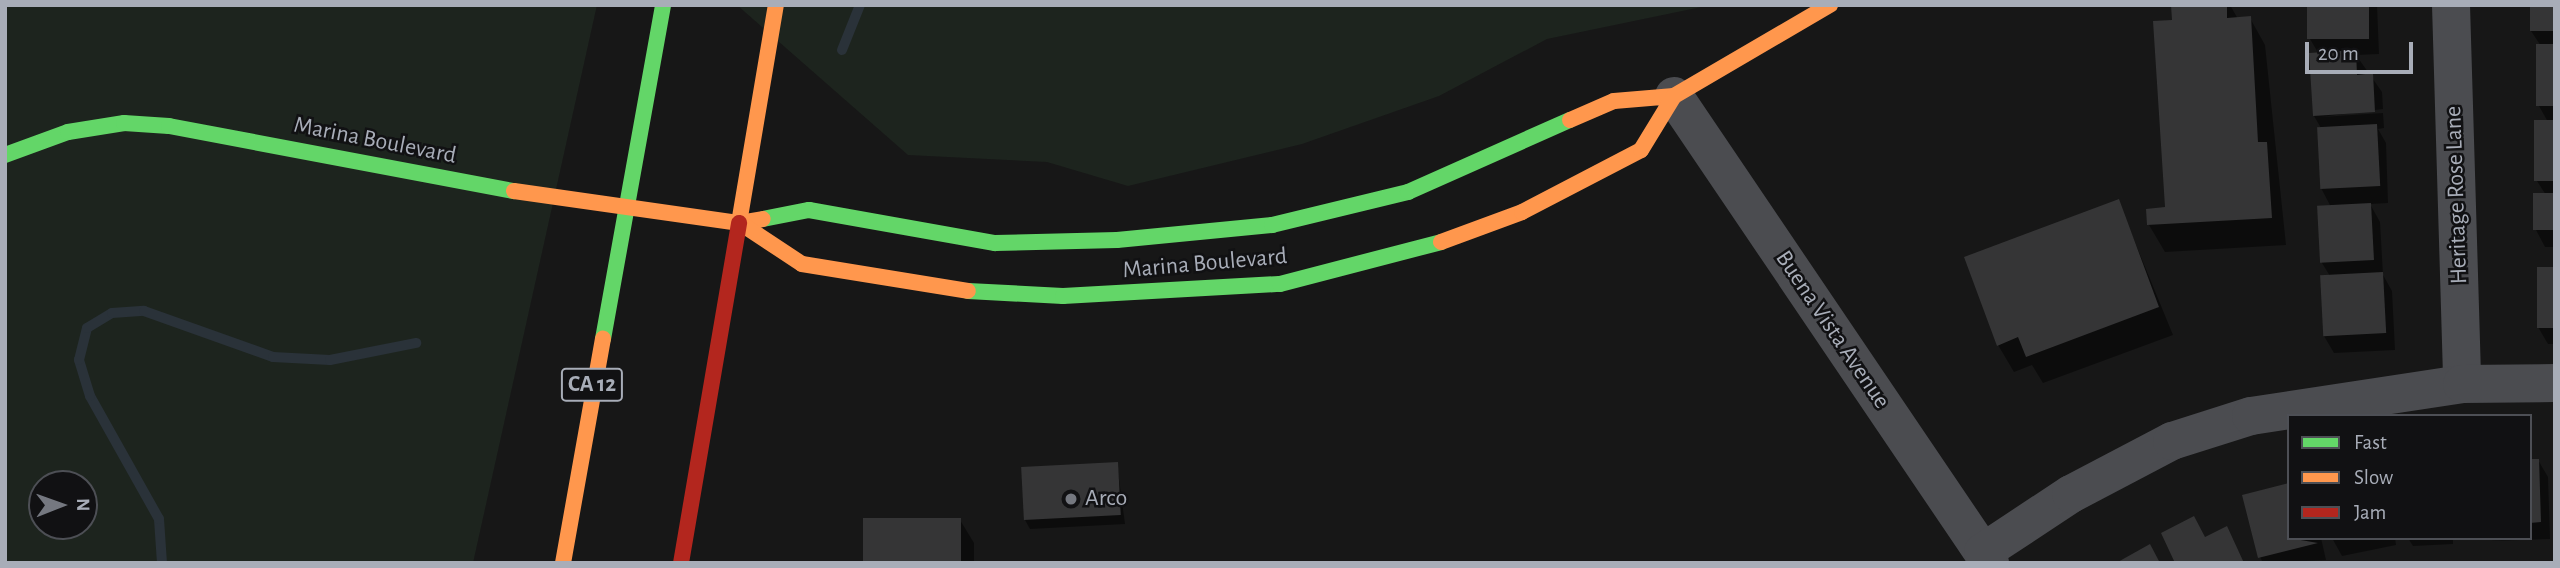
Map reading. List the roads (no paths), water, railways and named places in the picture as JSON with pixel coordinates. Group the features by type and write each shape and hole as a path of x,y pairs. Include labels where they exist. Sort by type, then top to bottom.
{"main road":[{"name":"CA 12","path":"563,563 623,207 663,5"},
{"path":"681,563 776,5"},
{"name":"Marina Boulevard","path":"5,155 68,132 124,124 169,126 623,207 740,223 809,210 1031,243 1234,231 1408,192 1614,101 1674,96 1830,5"},
{"name":"Marina Boulevard","path":"740,223 802,264 956,290 1143,294 1280,284 1481,228 1640,150 1674,96"},
{"path":"1189,252 1234,231"},
{"path":"1143,294 1147,268"}],"street":[{"name":"Heritage Rose Lane","path":"2451,5 2462,384"},
{"name":"Buena Vista Avenue","path":"1674,96 1987,558"},
{"path":"1987,558 2071,494 2172,441 2263,413 2462,384 2555,383"}],"waterway":[{"path":"842,50 860,5"},
{"path":"162,563 159,519 90,396 79,360 87,328 112,313 144,311 273,357 330,360 416,343"}],"place":[{"name":"Arco","path":"1071,499"}]}
